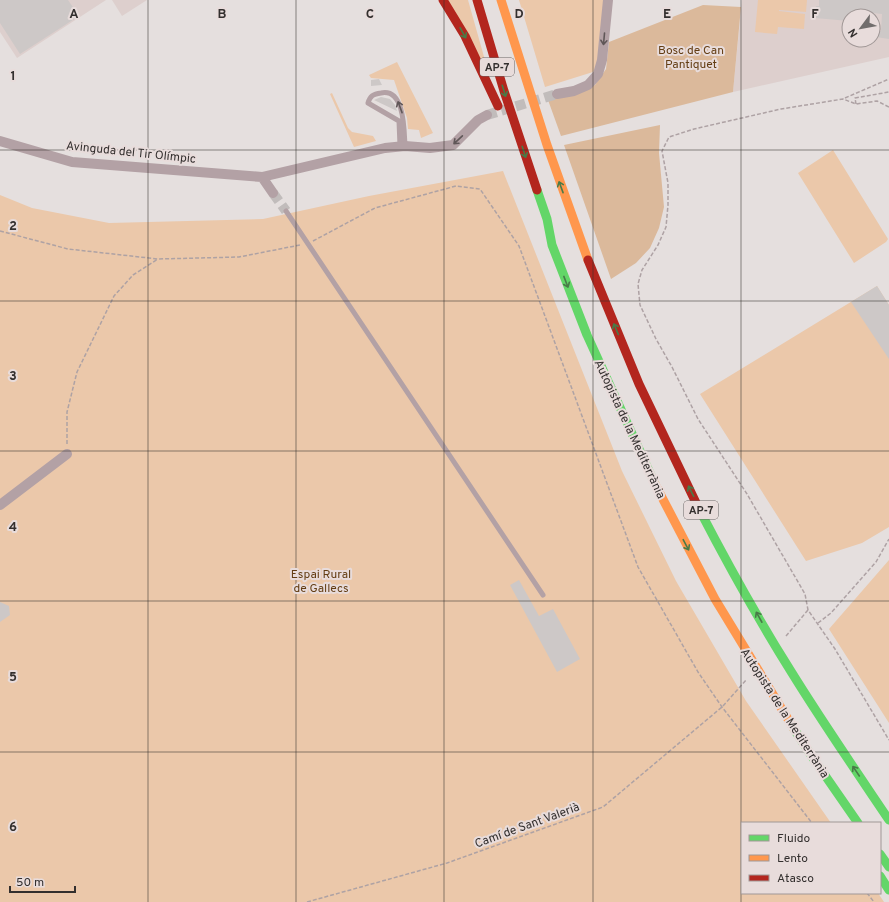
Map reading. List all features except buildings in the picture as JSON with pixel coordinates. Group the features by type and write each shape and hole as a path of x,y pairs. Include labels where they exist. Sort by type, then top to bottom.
{"highway":[{"path":"443,0 465,36 479,64 502,118"},
{"name":"Autopista de la Mediterrània","path":"477,0 512,133 547,219 552,245 587,335 662,498 715,599 815,761 857,822"},
{"name":"AP-7","path":"501,0 554,166 614,324 676,462 718,544 778,651 889,820"},
{"path":"509,0 530,74 533,104"},
{"path":"815,761 848,822"},
{"path":"878,803 889,814"},
{"path":"881,855 889,867"},
{"path":"881,878 889,890"}],"street":[{"path":"557,94 574,91 588,85 598,74 602,60 608,0"},
{"name":"Avinguda del Tir Olímpic","path":"0,140 72,162 262,177 385,148 402,146 430,148 453,145 478,120 487,115"},
{"path":"262,177 273,193"},
{"path":"0,505 67,454"}],"lane":[{"path":"384,92 392,95 398,100 404,120 402,146 399,121 368,103 370,97 384,92"},
{"path":"286,211 543,595"}],"path":[{"path":"889,79 843,99 781,109 694,129 669,137 662,151 668,182 666,227 658,245 642,270 638,284 640,305 698,419 747,494 805,594 808,610 818,623 889,740"},
{"path":"856,104 855,98 889,92"},
{"path":"843,99 856,104 877,101 889,107"},
{"path":"0,231 68,249 158,259 239,257 308,243 375,208 456,186 480,189 520,246 638,567 698,672 722,708 811,822"},
{"path":"67,454 67,412 77,372 114,296 133,275 158,259"},
{"path":"818,623 831,613 876,562 889,539"},
{"name":"Camí de Sant Valerià","path":"307,902 447,863 603,807 722,708"},
{"path":"868,894 874,902"}],"shaded area":[{"path":"0,0 106,0 17,58 0,32"},
{"path":"112,0 147,0 122,16"},
{"path":"742,0 889,0 889,57 733,92"}],"green space":[{"path":"447,0 468,0 490,78"},
{"path":"519,0 605,0 598,65 593,72 545,87"},
{"path":"758,0 807,0 806,12 779,10 805,14 804,29 778,27 777,34 755,32"},
{"name":"Bosc de Can Pantiquet","path":"703,5 741,7 733,92 561,136 548,100 595,85 606,69 609,42"},
{"path":"397,62 433,133 421,138 419,130 408,129 407,118 394,80 371,78 369,75"},
{"path":"332,93 348,128 352,132 373,136 376,141 354,147 330,94"},
{"path":"660,125 659,153 664,207 659,228 650,248 636,263 611,279 564,145"},
{"path":"833,150 888,239 886,242 854,263 798,173"},
{"name":"Espai Rural de Gallecs","path":"503,171 622,471 676,581 746,701 830,822 741,822 741,894 879,894 884,902 0,902 0,195 32,208 109,223 263,219 369,196"},
{"path":"877,286 889,305 889,527 862,543 806,561 700,394"},
{"path":"889,560 889,723 829,629"}],"tunnel":[{"path":"487,115 557,94"},
{"path":"273,193 286,211"}],"traffic: fast":[{"path":"537,190 547,219 552,245 587,335 655,484"},
{"path":"698,507 743,591 779,653 889,820"},
{"path":"794,729 857,822"},
{"path":"881,855 889,867"},
{"path":"881,878 889,890"}],"traffic: slow":[{"path":"501,0 547,145 588,260"},
{"path":"655,484 715,599 794,729"}],"traffic: jam":[{"path":"443,0 465,36 498,106"},
{"path":"477,0 504,91 537,190"},
{"path":"588,260 639,384 698,507"}]}
